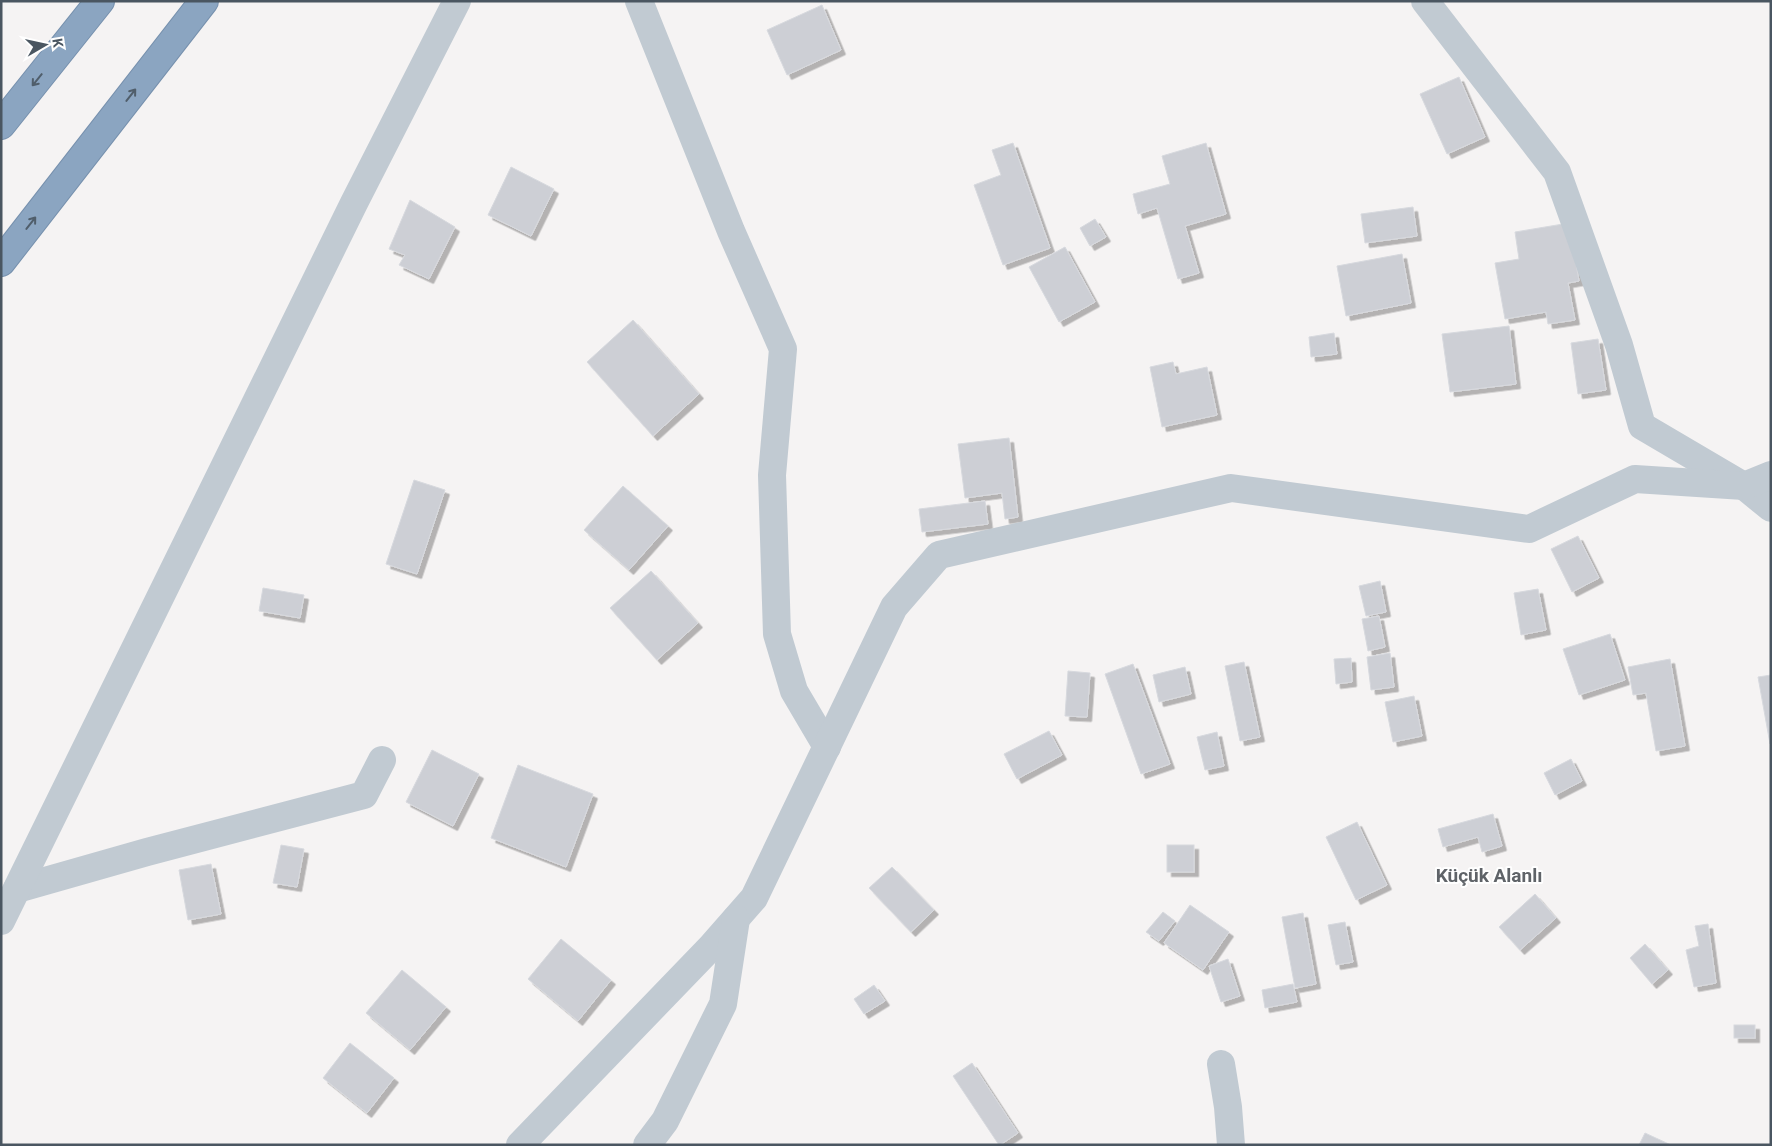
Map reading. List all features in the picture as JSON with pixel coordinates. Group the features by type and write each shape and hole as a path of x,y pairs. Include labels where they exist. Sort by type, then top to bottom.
{"highway":[{"path":"1,125 100,1"},
{"path":"1,262 204,1"}],"street":[{"path":"1,922 354,203 457,1"},
{"path":"639,1 731,231 784,349 772,475 777,634 794,690 827,747"},
{"path":"1425,1 1557,172 1619,345 1642,426 1744,486 1771,508"},
{"path":"520,1145 754,898 894,607 938,554 1231,488 1529,528 1635,479 1744,486 1771,475"},
{"path":"17,889 146,852 364,795 382,760"},
{"path":"647,1145 665,1121 723,1004 736,919"},
{"path":"1221,1064 1231,1145"}],"building":[{"path":"822,5 841,50 787,75 767,30"},
{"path":"1459,77 1485,137 1447,154 1420,94"},
{"path":"1013,143 1050,248 1003,265 974,185 1001,175 992,150"},
{"path":"1206,143 1226,214 1185,226 1199,273 1178,279 1157,208 1138,214 1133,194 1170,184 1162,156"},
{"path":"511,167 554,189 531,236 488,215"},
{"path":"410,200 455,227 429,279 399,265 405,255 389,249"},
{"path":"1413,207 1417,236 1365,243 1361,214"},
{"path":"1095,219 1106,237 1090,246 1080,228"},
{"path":"1569,223 1579,281 1568,283 1575,320 1548,324 1546,312 1505,319 1495,263 1519,259 1515,232"},
{"path":"1065,247 1095,302 1059,322 1029,267"},
{"path":"1402,254 1411,303 1346,316 1337,266"},
{"path":"633,320 699,394 653,436 587,362"},
{"path":"1509,326 1516,384 1450,392 1442,334"},
{"path":"1334,333 1337,354 1311,357 1309,337"},
{"path":"1598,339 1606,390 1578,394 1571,343"},
{"path":"1173,362 1176,374 1207,367 1217,415 1162,427 1150,367"},
{"path":"1009,438 1018,517 1005,519 1002,493 965,498 958,444"},
{"path":"414,480 445,490 417,574 386,564"},
{"path":"623,486 668,526 629,570 584,530"},
{"path":"985,501 988,524 922,532 919,509"},
{"path":"1578,536 1599,578 1572,592 1551,549"},
{"path":"651,571 698,623 657,660 610,608"},
{"path":"1380,581 1386,612 1366,616 1359,586"},
{"path":"263,588 304,595 300,618 259,611"},
{"path":"1538,589 1546,630 1521,635 1514,593"},
{"path":"1379,616 1385,647 1368,651 1362,619"},
{"path":"1610,634 1625,680 1579,695 1563,649"},
{"path":"1390,653 1394,687 1371,690 1367,657"},
{"path":"1351,658 1352,682 1336,684 1334,659"},
{"path":"1670,659 1685,746 1656,751 1646,693 1633,695 1628,667"},
{"path":"1244,662 1260,737 1240,741 1225,666"},
{"path":"1133,664 1170,764 1141,774 1105,674"},
{"path":"1185,667 1191,694 1159,702 1153,675"},
{"path":"1068,671 1090,673 1087,717 1065,716"},
{"path":"1771,675 1771,744 1770,744 1758,677"},
{"path":"1414,696 1422,736 1393,742 1385,702"},
{"path":"1049,731 1062,755 1017,779 1004,754"},
{"path":"1217,732 1224,766 1205,770 1197,737"},
{"path":"432,750 479,774 453,826 406,802"},
{"path":"1571,759 1582,781 1555,795 1544,773"},
{"path":"518,765 593,794 566,867 491,838"},
{"path":"1493,814 1502,846 1482,852 1478,837 1443,847 1438,829"},
{"path":"1357,822 1387,885 1356,900 1326,837"},
{"path":"281,845 304,849 297,887 273,883"},
{"path":"1167,845 1194,845 1194,872 1167,872"},
{"path":"211,864 221,914 188,920 179,870"},
{"path":"892,867 934,910 911,932 869,888"},
{"path":"1535,894 1556,918 1520,950 1499,927"},
{"path":"1190,905 1229,932 1203,970 1164,943"},
{"path":"1163,912 1175,921 1159,941 1146,932"},
{"path":"1303,913 1316,984 1295,988 1282,917"},
{"path":"1345,922 1353,962 1336,965 1328,925"},
{"path":"1708,924 1716,983 1694,987 1686,950 1699,946 1695,926"},
{"path":"561,939 611,980 578,1021 528,979"},
{"path":"1645,944 1668,970 1652,984 1630,958"},
{"path":"1228,959 1240,996 1221,1002 1209,966"},
{"path":"402,970 446,1007 410,1050 366,1013"},
{"path":"1293,984 1297,1002 1265,1008 1262,990"},
{"path":"874,985 885,1001 864,1014 854,999"},
{"path":"1734,1025 1755,1025 1755,1038 1734,1038"},
{"path":"350,1043 394,1078 367,1113 323,1078"},
{"path":"972,1063 1018,1133 1000,1145 953,1076"},
{"path":"1645,1133 1671,1145 1639,1145"}],"district":[{"name":"Küçük Alanlı","path":"1489,875"}]}
